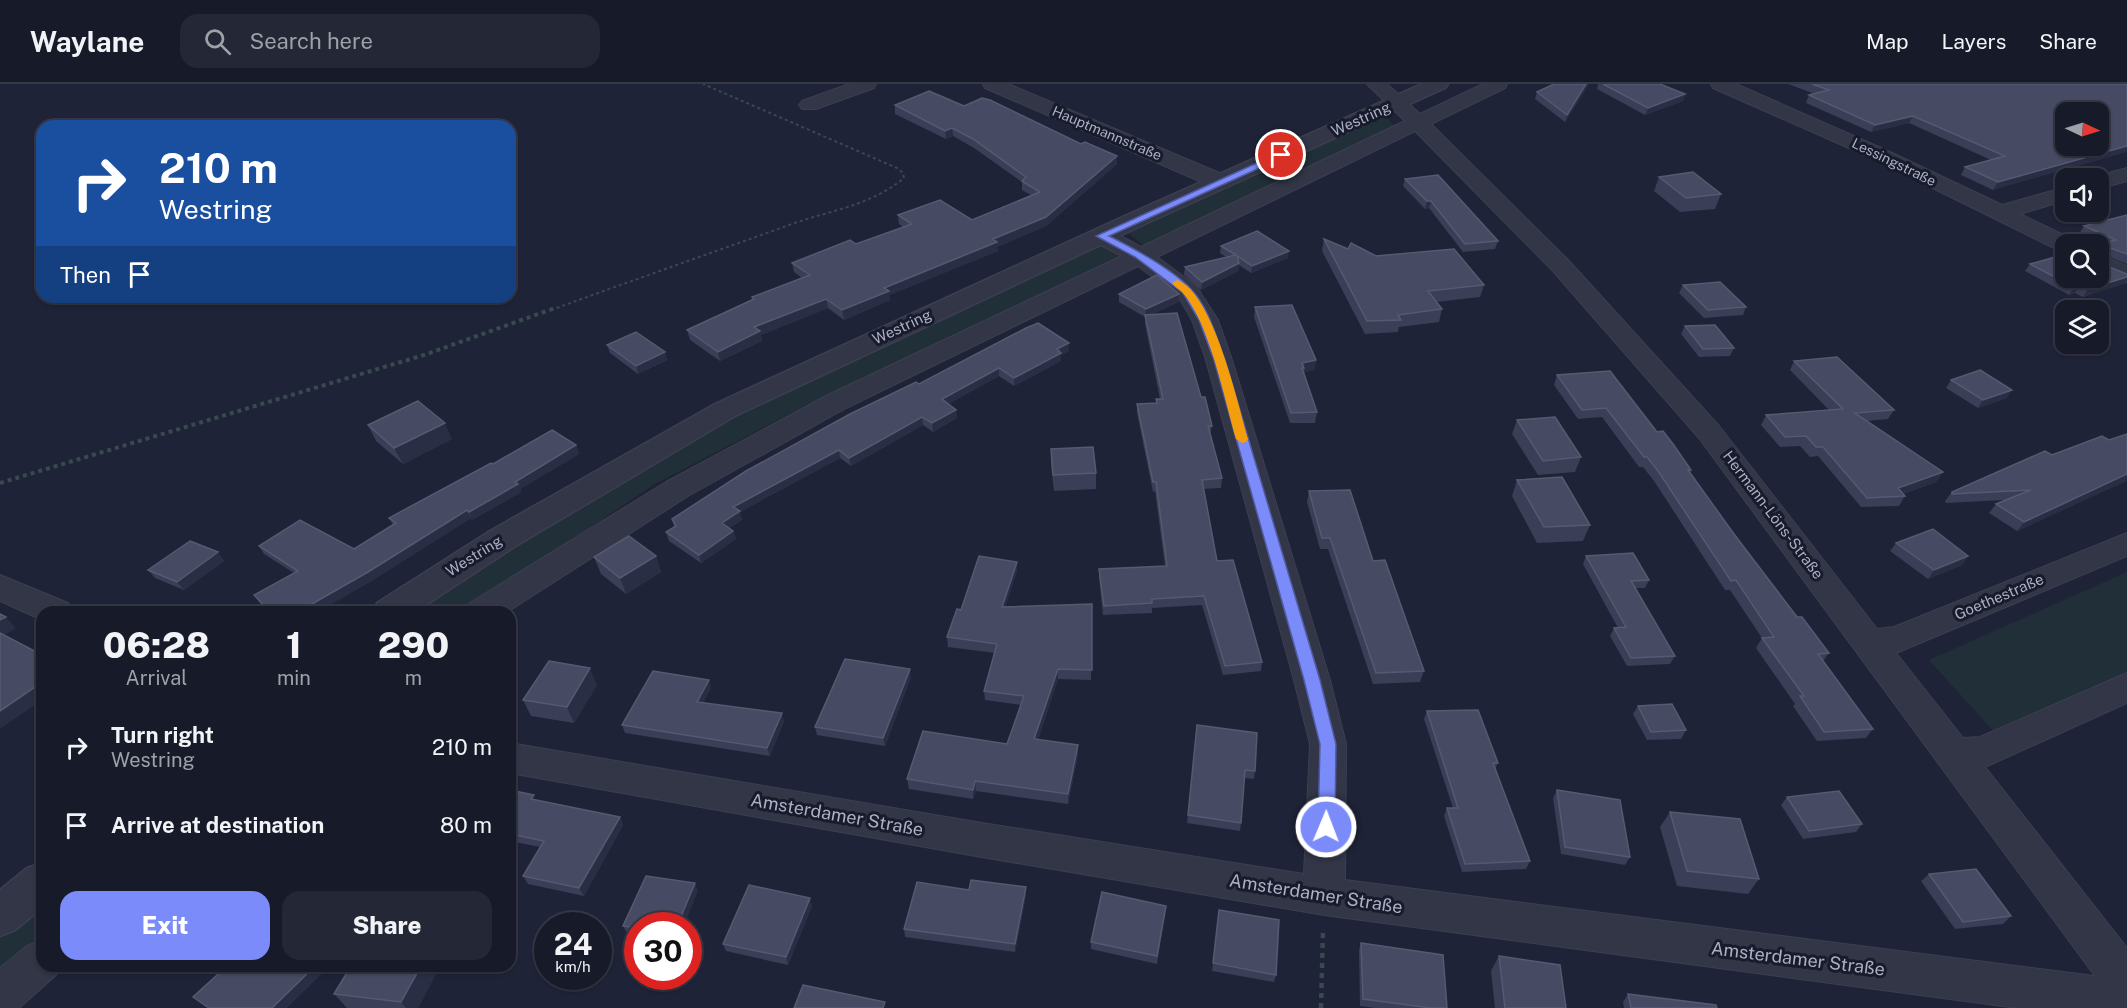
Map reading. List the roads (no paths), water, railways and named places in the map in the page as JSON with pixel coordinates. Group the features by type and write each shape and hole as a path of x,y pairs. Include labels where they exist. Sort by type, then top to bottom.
{"street":[{"path":"809,105 867,84"},
{"name":"Hauptmannstraße","path":"993,84 1221,182"},
{"name":"Westring","path":"398,606 502,539 725,410 1101,236 1438,84"},
{"name":"Westring","path":"492,606 677,489 741,453 836,402 1139,255 1397,103 1498,84"},
{"name":"Lessingstraße","path":"1720,84 1815,124 2055,240"},
{"name":"Hermann-Löns-Straße","path":"1397,103 1561,266 1709,432 2127,983"},
{"path":"2109,180 2127,174"},
{"path":"1999,213 2055,196"},
{"path":"1101,236 1139,255 1187,291 1205,320 1219,360 1312,680 1328,744 1324,896"},
{"path":"2109,266 2127,275"},
{"name":"Goethestraße","path":"1869,642 1897,640 2127,544"},
{"path":"0,587 43,606"},
{"path":"1955,754 1983,752 2127,687"},
{"name":"Amsterdamer Straße","path":"516,759 964,837 1324,896 2094,997 2127,996"},
{"path":"0,916 36,887"},
{"path":"0,996 36,965"}]}
